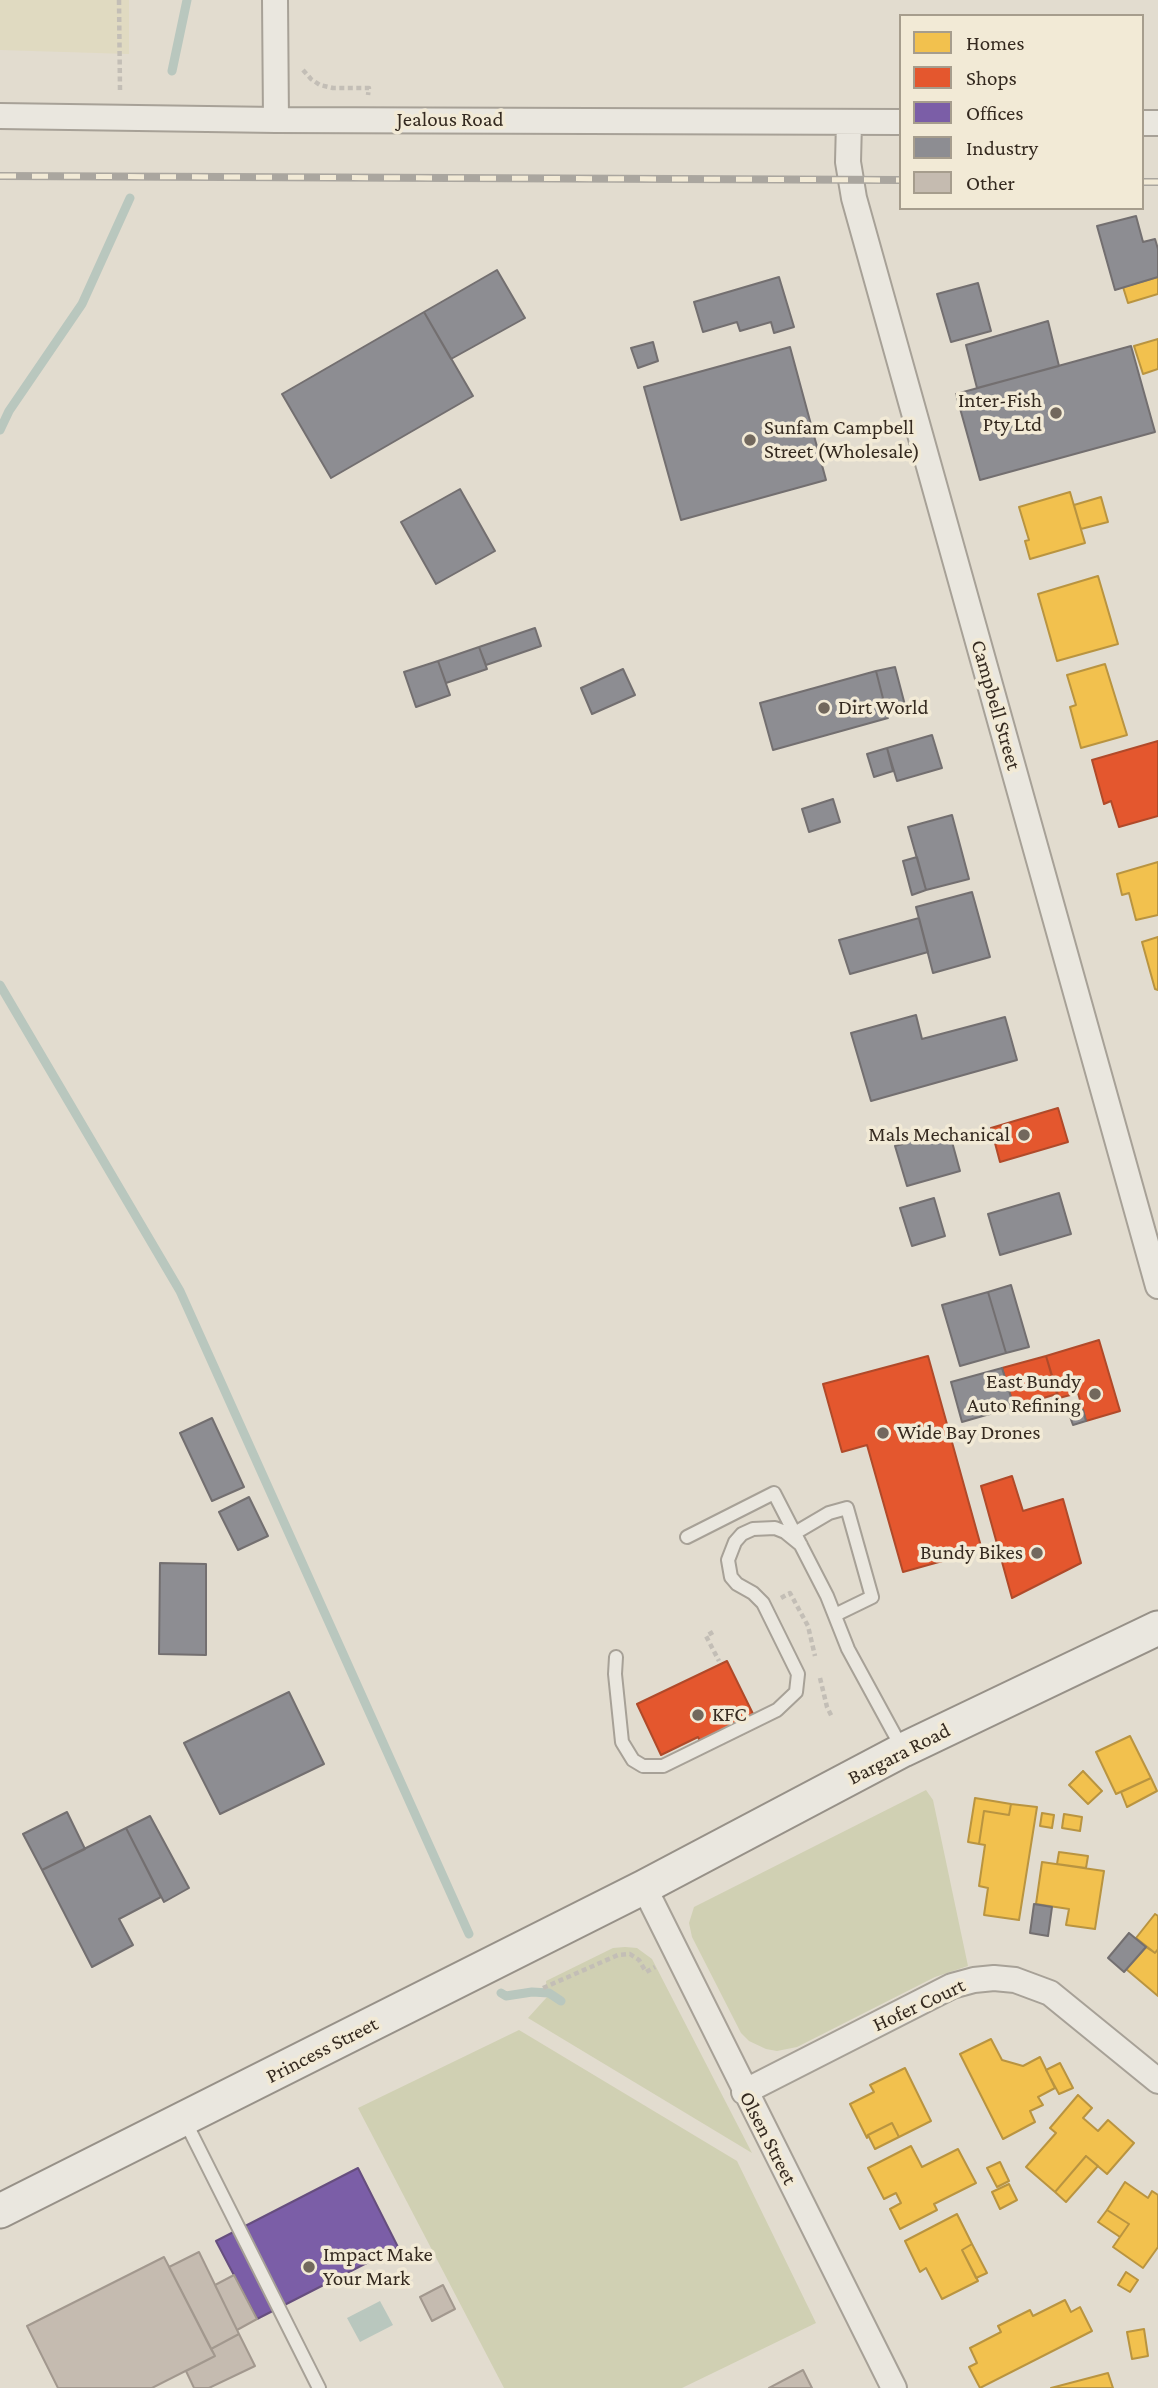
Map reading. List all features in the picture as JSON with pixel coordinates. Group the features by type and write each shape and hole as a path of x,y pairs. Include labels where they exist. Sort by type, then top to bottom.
{"main road":[{"name":"Bargara Road","path":"643,1887 903,1750 1158,1628"},
{"name":"Princess Street","path":"0,2211 643,1887"}],"street":[{"path":"275,0 276,120"},
{"name":"Jealous Road","path":"0,116 276,120 899,122"},
{"name":"Campbell Street","path":"849,122 848,162 854,198 1158,1286"},
{"name":"Olsen Street","path":"643,1887 894,2388"},
{"name":"Hofer Court","path":"744,2092 952,1986 995,1978 1015,1980 1050,1993 1158,2081"}],"lane":[{"path":"687,1537 774,1493 835,1615 848,1649 903,1750"},
{"path":"798,1539 829,1513 847,1508 872,1597 835,1615"},
{"path":"616,1657 615,1674 622,1742 633,1760 643,1766 663,1766 777,1710 796,1692 798,1674 764,1603 731,1577 728,1560 735,1542 742,1534 752,1529 775,1528 798,1539"},
{"path":"184,2119 319,2388"}],"path":[{"path":"119,0 120,117"},
{"path":"300,63 311,79 320,85 333,88 369,88 368,99"},
{"path":"713,1632 706,1636 719,1661"},
{"path":"543,1988 618,1955 630,1954 639,1960 646,1972 678,1957"}],"shaded area":[{"path":"0,0 129,0 129,54 0,50"},
{"path":"380,2301 393,2325 360,2342 347,2318"}],"green space":[{"path":"926,1790 933,1800 968,1966 935,1977 797,2047 777,2051 749,2041 741,2033 692,1937 689,1923 694,1907"},
{"path":"613,1948 637,1948 652,1959 752,2153 528,2018 547,1997 546,1981"},
{"path":"519,2030 737,2161 816,2323 682,2388 504,2388 358,2108"}],"building: Homes":[{"path":"1158,277 1158,294 1128,303 1123,287"},
{"path":"1158,339 1158,369 1143,374 1134,346"},
{"path":"1070,492 1085,543 1030,559 1025,541 1029,540 1019,507"},
{"path":"1101,497 1108,522 1081,529 1074,505"},
{"path":"1098,576 1118,644 1057,661 1038,594"},
{"path":"1105,664 1127,735 1081,748 1070,707 1076,705 1067,675"},
{"path":"1158,862 1158,915 1136,920 1129,893 1122,895 1117,874"},
{"path":"1158,937 1158,990 1155,989 1142,942"},
{"path":"1130,1736 1151,1778 1116,1794 1096,1752"},
{"path":"1083,1771 1102,1791 1088,1804 1069,1785"},
{"path":"1151,1778 1157,1791 1127,1807 1121,1792"},
{"path":"975,1798 1011,1804 1009,1815 984,1811 979,1844 968,1842"},
{"path":"1011,1804 1037,1807 1019,1920 984,1915 988,1888 979,1886 985,1845 979,1844 984,1811 1009,1815"},
{"path":"1042,1813 1054,1815 1052,1828 1040,1826"},
{"path":"1064,1814 1082,1817 1080,1831 1062,1828"},
{"path":"1059,1852 1088,1856 1086,1868 1057,1864"},
{"path":"1042,1862 1104,1871 1095,1929 1066,1925 1069,1909 1036,1904"},
{"path":"1155,1914 1158,1916 1158,1949 1155,1953 1136,1938"},
{"path":"1146,1947 1155,1953 1158,1949 1158,1996 1126,1969"},
{"path":"991,2039 1002,2060 1023,2066 1040,2057 1055,2088 1038,2097 1043,2105 1030,2111 1035,2122 1003,2139 960,2054"},
{"path":"1060,2063 1073,2088 1059,2094 1046,2070"},
{"path":"905,2068 931,2121 899,2137 892,2123 867,2138 850,2104 874,2092 870,2085"},
{"path":"1078,2095 1092,2108 1083,2118 1098,2131 1108,2120 1134,2143 1107,2174 1086,2156 1055,2192 1026,2167 1056,2133 1050,2128"},
{"path":"892,2123 899,2137 875,2149 868,2135"},
{"path":"911,2146 922,2167 958,2149 976,2183 934,2204 937,2210 900,2229 890,2209 901,2203 896,2193 884,2199 868,2168"},
{"path":"1086,2156 1098,2166 1066,2202 1055,2192"},
{"path":"1000,2162 1009,2181 997,2187 987,2168"},
{"path":"1125,2182 1148,2198 1152,2191 1158,2195 1158,2247 1143,2268 1113,2247 1129,2224 1107,2210"},
{"path":"1009,2184 1017,2200 1000,2209 992,2192"},
{"path":"1107,2210 1129,2224 1120,2237 1098,2222"},
{"path":"957,2214 972,2244 962,2250 978,2281 942,2299 926,2268 920,2272 905,2241"},
{"path":"972,2244 987,2273 976,2278 962,2250"},
{"path":"1126,2272 1138,2280 1130,2292 1118,2285"},
{"path":"1065,2300 1071,2312 1080,2307 1092,2331 980,2388 969,2367 977,2363 970,2348 1001,2332 998,2326 1030,2310 1033,2316"},
{"path":"1144,2329 1148,2356 1132,2359 1127,2332"},
{"path":"1108,2373 1113,2388 1051,2388"}],"building: Shops":[{"path":"1158,741 1158,816 1119,827 1111,801 1104,804 1092,760"},
{"path":"1058,1108 1068,1142 1000,1162 991,1128"},
{"path":"1099,1340 1120,1411 1086,1421 1078,1393 1059,1398 1046,1356"},
{"path":"928,1356 982,1550 903,1572 867,1445 842,1452 823,1384"},
{"path":"1046,1356 1057,1394 1040,1399 1042,1406 1016,1413 1002,1368"},
{"path":"1012,1476 1023,1511 1063,1499 1081,1563 1012,1598 981,1486"},
{"name":"KFC","path":"727,1661 759,1726 705,1752 698,1737 661,1755 637,1704"}],"building: Offices":[{"path":"358,2168 398,2247 257,2319 216,2241"}],"building: Industry":[{"path":"1136,216 1143,242 1155,239 1158,249 1158,277 1115,290 1097,226"},
{"path":"497,270 525,318 451,359 424,312"},
{"path":"779,277 794,327 774,333 771,322 740,331 737,322 703,332 694,302"},
{"path":"978,283 991,331 951,342 937,294"},
{"path":"424,312 473,396 331,478 282,394"},
{"path":"1048,321 1059,366 977,388 966,345"},
{"path":"653,342 658,361 638,368 631,348"},
{"name":"Inter-Fish Pty Ltd","path":"1131,346 1155,432 980,480 956,394"},
{"path":"790,347 826,480 681,520 644,387"},
{"path":"460,489 495,551 436,584 401,522"},
{"path":"535,628 541,646 486,665 479,647"},
{"path":"479,647 487,669 446,683 438,661"},
{"path":"438,661 450,695 416,707 404,672"},
{"path":"895,667 906,709 887,714 876,671"},
{"path":"623,669 635,695 592,714 581,688"},
{"name":"Dirt World","path":"876,671 888,718 773,750 760,703"},
{"path":"932,735 942,768 897,781 887,748"},
{"path":"887,748 893,771 874,777 867,754"},
{"path":"833,799 840,822 809,832 802,809"},
{"path":"952,815 969,879 926,890 908,827"},
{"path":"917,857 926,890 912,895 903,861"},
{"path":"972,892 990,957 933,973 916,907"},
{"path":"919,918 928,952 850,974 839,940"},
{"path":"916,1015 922,1039 1005,1017 1017,1060 871,1101 851,1033"},
{"path":"949,1131 960,1171 907,1186 895,1146"},
{"path":"1059,1193 1071,1234 1000,1255 988,1214"},
{"path":"934,1198 945,1236 912,1246 900,1208"},
{"path":"1011,1285 1029,1347 1006,1353 988,1292"},
{"path":"988,1292 1006,1353 960,1366 942,1305"},
{"path":"1002,1368 1014,1407 962,1422 951,1382"},
{"path":"1083,1410 1086,1421 1073,1425 1069,1414"},
{"path":"212,1418 244,1487 212,1501 180,1433"},
{"path":"249,1497 268,1536 238,1550 219,1512"},
{"path":"160,1563 206,1564 206,1655 159,1654"},
{"path":"289,1692 324,1764 220,1814 184,1743"},
{"path":"67,1812 85,1849 42,1870 23,1834"},
{"path":"150,1816 189,1888 164,1902 126,1828"},
{"path":"126,1828 161,1897 119,1919 133,1945 92,1967 42,1870"},
{"path":"1034,1904 1052,1907 1048,1936 1030,1933"},
{"path":"1129,1933 1146,1947 1124,1972 1108,1958"}],"building: Other":[{"path":"199,2252 239,2334 211,2349 169,2267"},
{"path":"164,2257 215,2356 152,2388 58,2388 27,2326"},
{"path":"234,2275 257,2319 237,2330 215,2285"},
{"path":"443,2285 455,2309 432,2321 420,2297"},
{"path":"239,2334 255,2366 209,2388 194,2388 186,2371 215,2356 211,2349"},
{"path":"803,2370 812,2388 769,2388"}],"waterway":[{"path":"172,71 187,0"},
{"path":"0,430 9,411 82,304 130,198"},
{"path":"0,985 180,1291 469,1934"},
{"path":"501,1993 506,1996 532,1992 549,1993 561,2001"}],"railway":[{"path":"0,176 899,180"},
{"path":"1144,182 1158,182"}],"place":[{"name":"Inter-Fish Pty Ltd","path":"1056,413"},
{"name":"Sunfam Campbell Street (Wholesale)","path":"750,440"},
{"name":"Dirt World","path":"824,708"},
{"name":"Mals Mechanical","path":"1024,1135"},
{"name":"East Bundy Auto Refining","path":"1095,1394"},
{"name":"Wide Bay Drones","path":"883,1433"},
{"name":"Bundy Bikes","path":"1037,1553"},
{"name":"KFC","path":"698,1715"},
{"name":"Impact Make Your Mark","path":"309,2267"}]}
